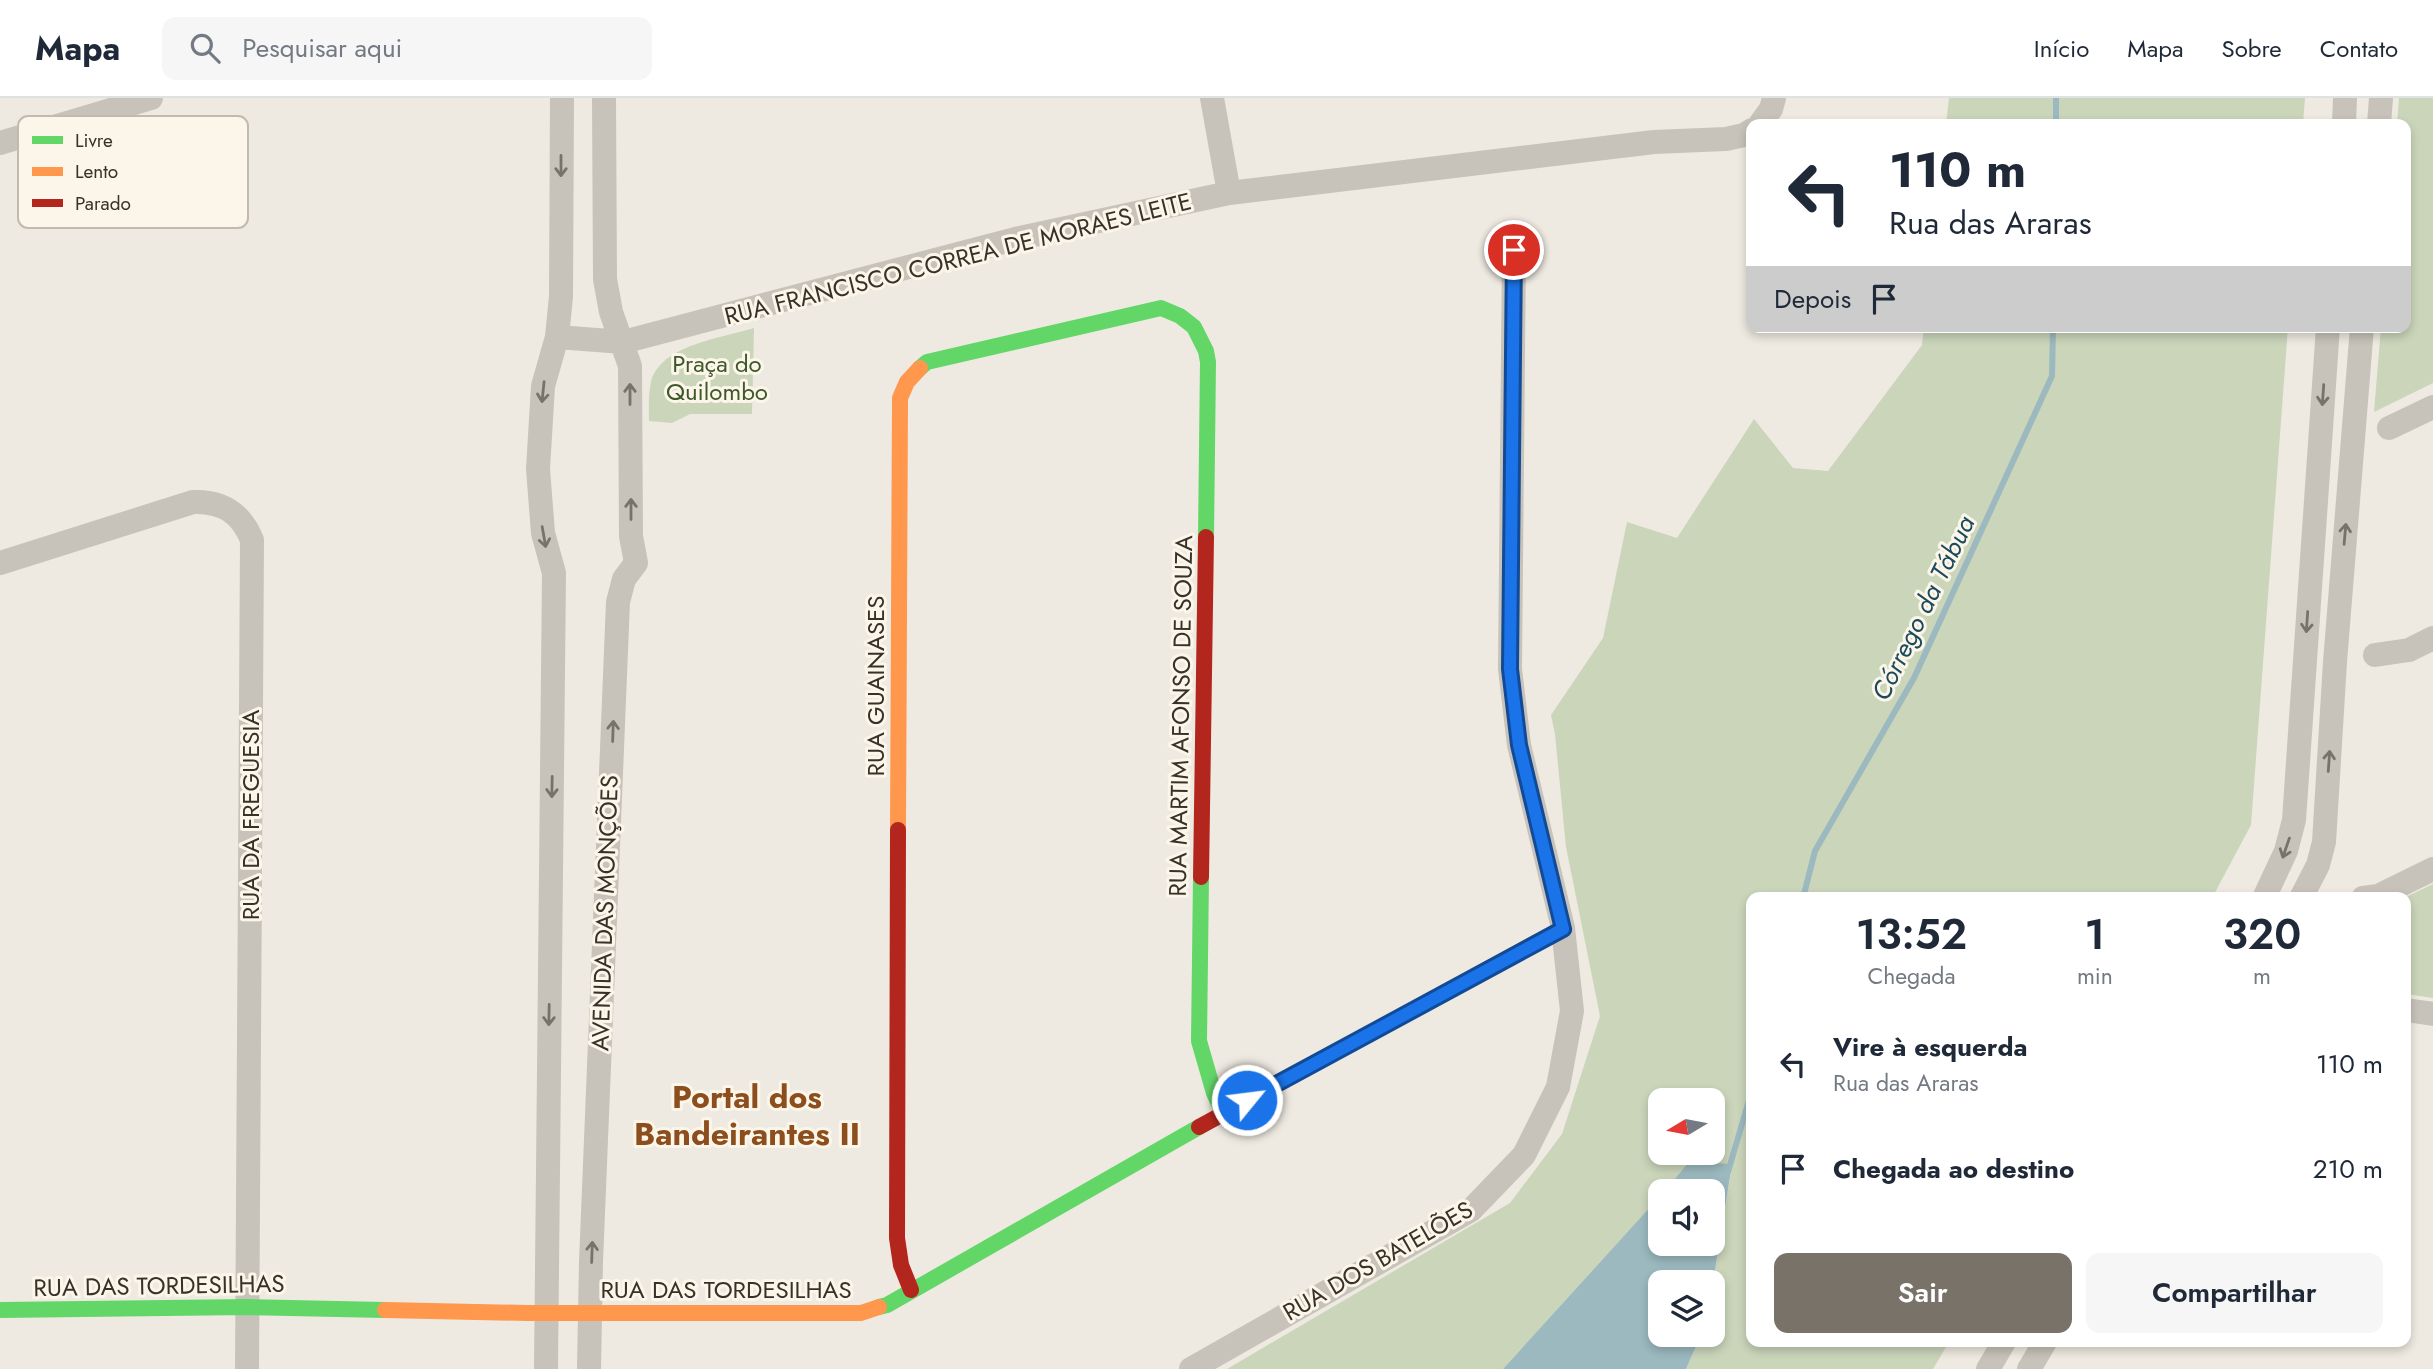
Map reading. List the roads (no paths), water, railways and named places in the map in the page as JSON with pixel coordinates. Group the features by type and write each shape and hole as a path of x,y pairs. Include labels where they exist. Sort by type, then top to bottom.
{"street":[{"path":"92,116 151,98"},
{"path":"546,1369 554,573 543,533 538,469 543,386 556,337 561,296 562,98"},
{"name":"AVENIDA DAS MONÇÕES","path":"589,1369 618,602 624,579 636,563 631,536 630,366 611,313 605,279 604,98"},
{"path":"1212,98 1229,193"},
{"path":"1764,119 1771,109 1774,98"},
{"path":"2344,119 2346,98"},
{"path":"2379,119 2381,98"},
{"name":"RUA FRANCISCO CORREA DE MORAES LEITE","path":"556,337 623,342 1015,239 1229,193 1654,142 1726,139 1746,134"},
{"path":"0,144 18,139"},
{"name":"RUA DOS BATELÕES","path":"1191,1369 1471,1210 1524,1155 1558,1087 1572,1012 1563,929 1519,745 1510,669 1514,250"},
{"name":"RUA GUAINASES","path":"911,1290 901,1265 897,1238 900,398 905,383 927,362 1161,308 1189,320"},
{"name":"RUA MARTIM AFONSO DE SOUZA","path":"1189,320 1206,346 1208,362 1199,1041 1214,1093 1223,1113"},
{"path":"2267,892 2286,851 2294,820 2328,333"},
{"path":"2304,892 2318,865 2323,842 2362,333"},
{"path":"2389,428 2433,407"},
{"name":"RUA DA FREGUESIA","path":"0,563 194,502 209,501 223,505 246,526 251,540 247,1369"},
{"path":"2375,655 2409,650 2433,638"},
{"path":"2304,658 2335,662"},
{"path":"2384,892 2433,869"},
{"name":"RUA DAS TORDESILHAS","path":"0,1310 248,1307 546,1313 861,1313 887,1305 1223,1113 1563,929"},
{"path":"2411,1011 2433,1014"},
{"path":"1988,1369 2001,1347"},
{"path":"2029,1369 2042,1347"}],"water":[{"path":"1732,1164 1725,1208 1725,1179 1675,1179 1686,1166"},
{"path":"1648,1209 1648,1256 1717,1256 1715,1270 1648,1270 1648,1347 1696,1347 1686,1369 1503,1369"}],"waterway":[{"name":"Córrego da Tábua","path":"2056,98 2056,119"},
{"name":"Córrego da Tábua","path":"1805,892 1815,851 1914,678 2052,376 2053,333"},
{"name":"Córrego da Tábua","path":"1728,1172 1746,1110"}],"district":[{"name":"Portal dos Bandeirantes II","path":"747,1116"}],"park label":[{"name":"Praça do Quilombo","path":"717,378"}]}
